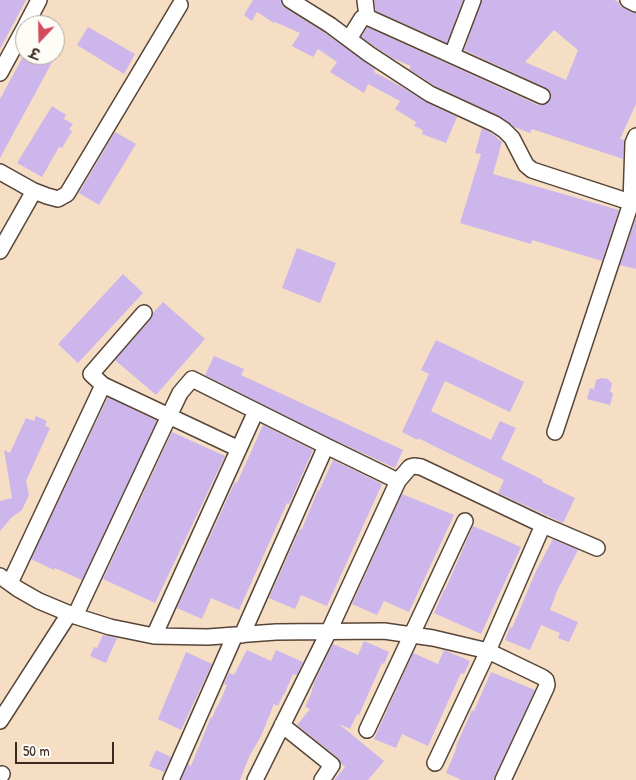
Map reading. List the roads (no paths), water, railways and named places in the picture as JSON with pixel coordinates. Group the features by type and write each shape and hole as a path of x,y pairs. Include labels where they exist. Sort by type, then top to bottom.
{"street":[{"path":"32,15 39,0"},
{"path":"290,0 330,25 369,54 430,94 504,130 512,138 526,165 532,170 634,203"},
{"path":"365,0 366,17"},
{"path":"452,54 473,0"},
{"path":"628,0 636,4"},
{"path":"0,172 47,196 58,199 67,194 180,5"},
{"path":"348,39 362,18 366,17"},
{"path":"366,17 542,96"},
{"path":"0,73 15,46"},
{"path":"555,432 634,203 633,143 636,136"},
{"path":"0,250 34,191"},
{"path":"144,313 91,374 103,385 239,449"},
{"path":"0,721 72,615 180,393 192,379 398,481"},
{"path":"103,385 5,580 39,601 72,615 110,627 154,636 208,637 276,632 384,631 433,638 488,650 546,680 546,688 503,780"},
{"path":"154,636 256,411"},
{"path":"171,780 326,446"},
{"path":"255,780 329,631 398,481 410,467 421,467 596,548"},
{"path":"366,730 465,521"},
{"path":"435,762 488,650 543,525"},
{"path":"282,725 332,765 322,780"}]}
